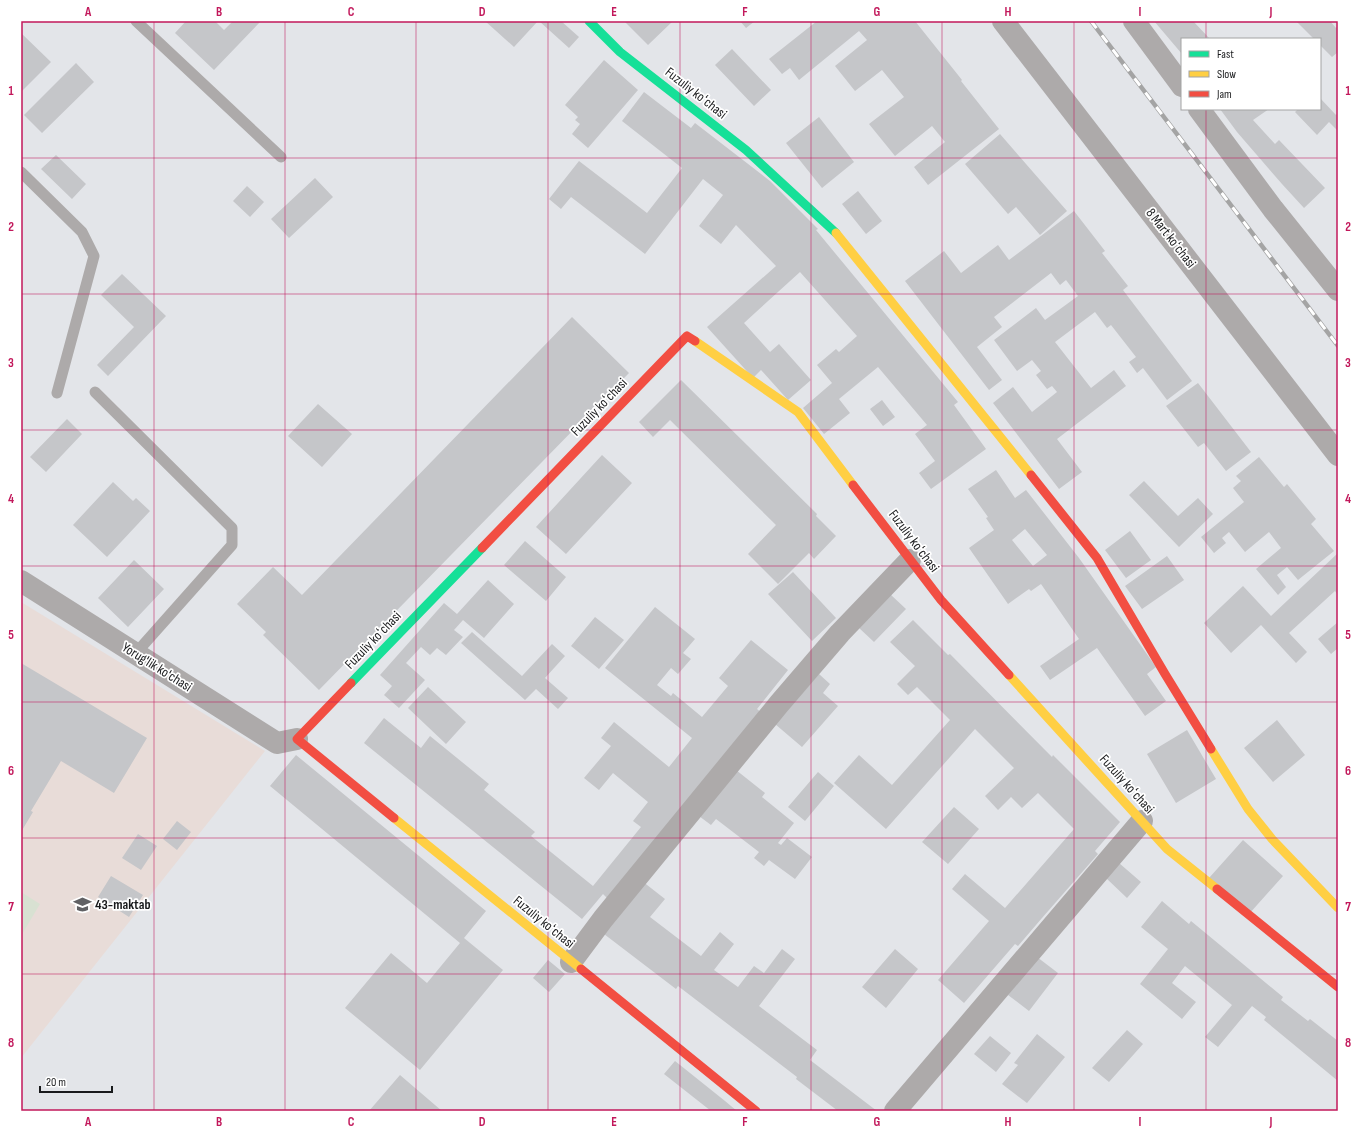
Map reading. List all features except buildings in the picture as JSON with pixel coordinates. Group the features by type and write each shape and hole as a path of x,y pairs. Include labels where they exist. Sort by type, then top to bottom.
{"street":[{"name":"Fuzuliy koʻchasi","path":"589,21 620,52 746,150 837,234 1097,558 1248,809 1312,882 1338,908"},
{"name":"8 Mart koʻchasi","path":"1003,21 1338,455"},
{"path":"1134,21 1181,85"},
{"path":"1200,110 1273,209 1338,290"},
{"name":"Fuzuliy koʻchasi","path":"756,1111 297,739 687,336 798,412 941,600 1167,849 1338,987"},
{"path":"571,962 603,919 779,704 840,633 910,560"},
{"name":"Yorug'lik ko'chasi","path":"21,582 277,743 297,739"},
{"path":"895,1111 1142,821"}],"lane":[{"path":"136,21 281,157"},
{"path":"21,172 82,232 94,256 57,393"},
{"path":"95,392 232,528 232,545 136,653"}],"shaded area":[{"name":"43-maktab","path":"21,602 265,751 21,1058"}],"green space":[{"path":"21,892 40,904 21,936"}],"railway":[{"path":"1091,21 1338,346"}],"traffic: fast":[{"path":"589,21 620,52 746,150 836,233"},
{"path":"351,683 482,548"}],"traffic: slow":[{"path":"836,233 1031,475"},
{"path":"695,341 798,412 853,485"},
{"path":"1009,675 1167,849 1217,889"},
{"path":"1211,749 1248,809 1272,839 1338,908"},
{"path":"394,818 581,969"}],"traffic: jam":[{"path":"482,548 687,336 695,341"},
{"path":"1031,475 1097,558 1211,749"},
{"path":"853,485 941,600 1009,675"},
{"path":"351,683 297,739 394,818"},
{"path":"1217,889 1338,987"},
{"path":"581,969 756,1111"}],"place":[{"name":"43-maktab","path":"82,904"}]}
